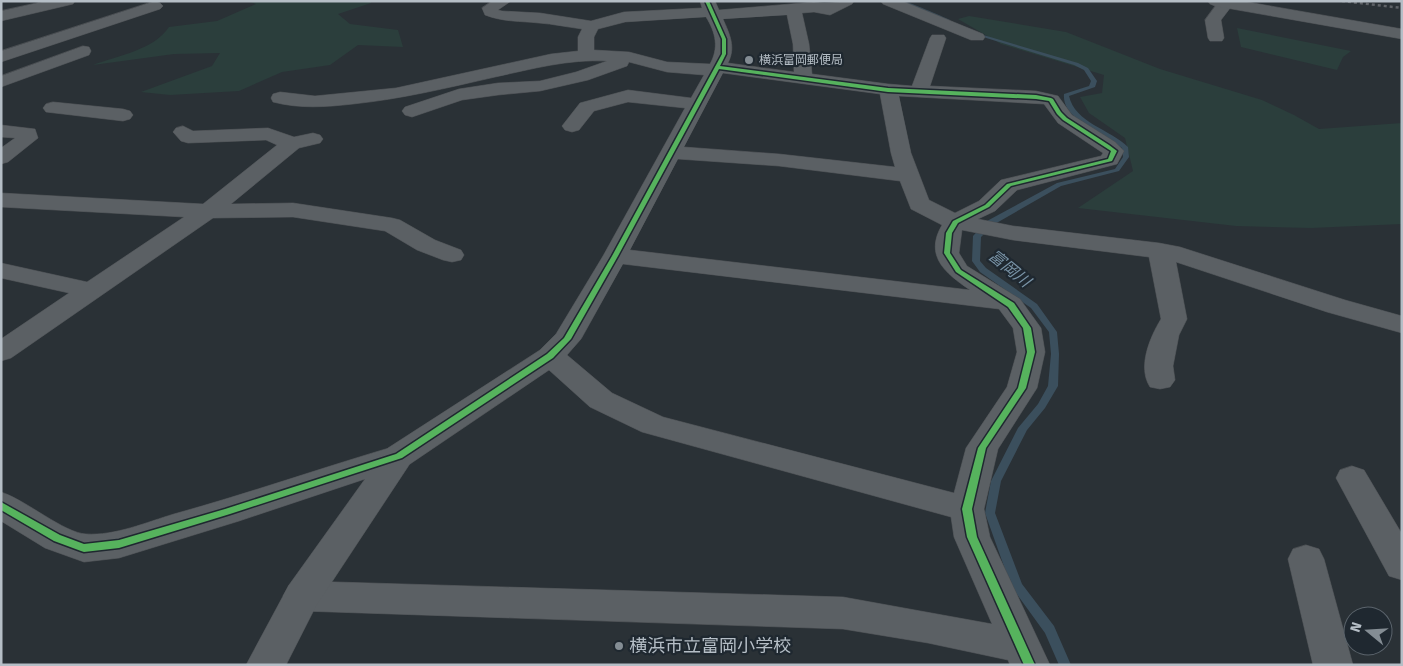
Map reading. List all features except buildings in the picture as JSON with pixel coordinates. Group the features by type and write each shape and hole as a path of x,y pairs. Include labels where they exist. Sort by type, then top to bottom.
{"street":[{"path":"1,16 68,1"},
{"path":"504,1 490,8 490,12 519,18 539,18 591,26 624,17 710,9 794,10 814,7 830,10 847,1"},
{"path":"888,1 977,37"},
{"path":"1216,38 1213,20 1220,2 1402,34"},
{"path":"1,57 155,6"},
{"path":"1,506 57,538 84,548 119,544 227,512 399,456 550,356 567,339 615,256 724,54 724,39 710,9"},
{"path":"794,10 801,44 803,80"},
{"path":"586,55 586,37 591,26"},
{"path":"919,91 938,38"},
{"path":"1,82 84,51"},
{"path":"280,98 315,102 396,94 551,59 586,55 629,57 667,67 717,68 888,90 1036,97 1051,100 1057,111 1066,119 1104,142 1114,151 1110,160 1009,185 987,206 955,222 948,233 947,253 958,271 1011,305 1027,328 1031,352 1022,388 982,448 968,509 972,537 1025,655"},
{"path":"412,111 459,95 548,84 610,67 629,57"},
{"path":"888,90 908,176 919,204 955,222 1013,233 1171,252 1336,306 1402,325"},
{"path":"572,126 587,107 628,96 698,104"},
{"path":"1,132 28,133 61,109 123,115"},
{"path":"1,352 208,211 303,141 268,134 188,137 182,132"},
{"path":"1,158 28,138 28,133"},
{"path":"671,152 779,160 908,176"},
{"path":"1,200 208,211 293,210 392,225 426,245 452,255"},
{"path":"1159,250 1164,263 1174,319 1165,335 1159,366 1160,380"},
{"path":"615,256 1005,302"},
{"path":"1,270 92,291"},
{"path":"550,356 601,400 653,425 968,509"},
{"path":"266,665 302,596 399,456"},
{"path":"1352,478 1402,566"},
{"path":"1306,559 1333,665"},
{"path":"302,596 844,613 928,627 1025,655"}],"green space":[{"path":"248,1 371,1 371,3 338,14 350,24 398,30 403,47 358,45 330,65 282,72 239,91 170,95 141,92 212,66 220,53 174,54 93,65 145,47 162,35 169,27 217,21 256,4"},
{"path":"969,16 1066,32 1160,69 1262,100 1319,129 1402,123 1402,224 1311,228 1236,226 1078,208 1133,171 1125,138 1089,113 1080,97 1102,93 1104,75 1001,44 958,19"},
{"path":"1237,28 1351,51 1343,57 1337,70 1241,47"}],"waterway":[{"name":"富岡川","path":"904,1 947,20"},
{"name":"富岡川","path":"972,32 1076,64 1086,69 1094,81 1092,87 1066,95 1068,102 1075,114 1080,118 1125,147 1126,157 1117,170 1059,184 990,223 977,236 976,261 983,270 1034,306 1053,332 1055,354 1053,386 1042,406 1023,428 996,481 990,513 1017,586 1050,630 1065,665"}],"railway":[{"path":"1342,1 1402,8"}],"cycle path":[{"path":"1,505 57,538 84,548 119,544 227,512 399,456 550,356 567,339 615,256 724,54 724,39 707,1"},
{"path":"718,67 888,90 1036,97 1051,100 1065,119 1114,151 1110,160 1009,185 987,206 955,222 949,233 947,253 958,271 1011,305 1027,328 1031,352 1022,388 982,448 967,509 972,537 1030,665"}],"place":[{"name":"横浜富岡郵便局","path":"749,60"},
{"name":"横浜市立富岡小学校","path":"619,646"}]}
